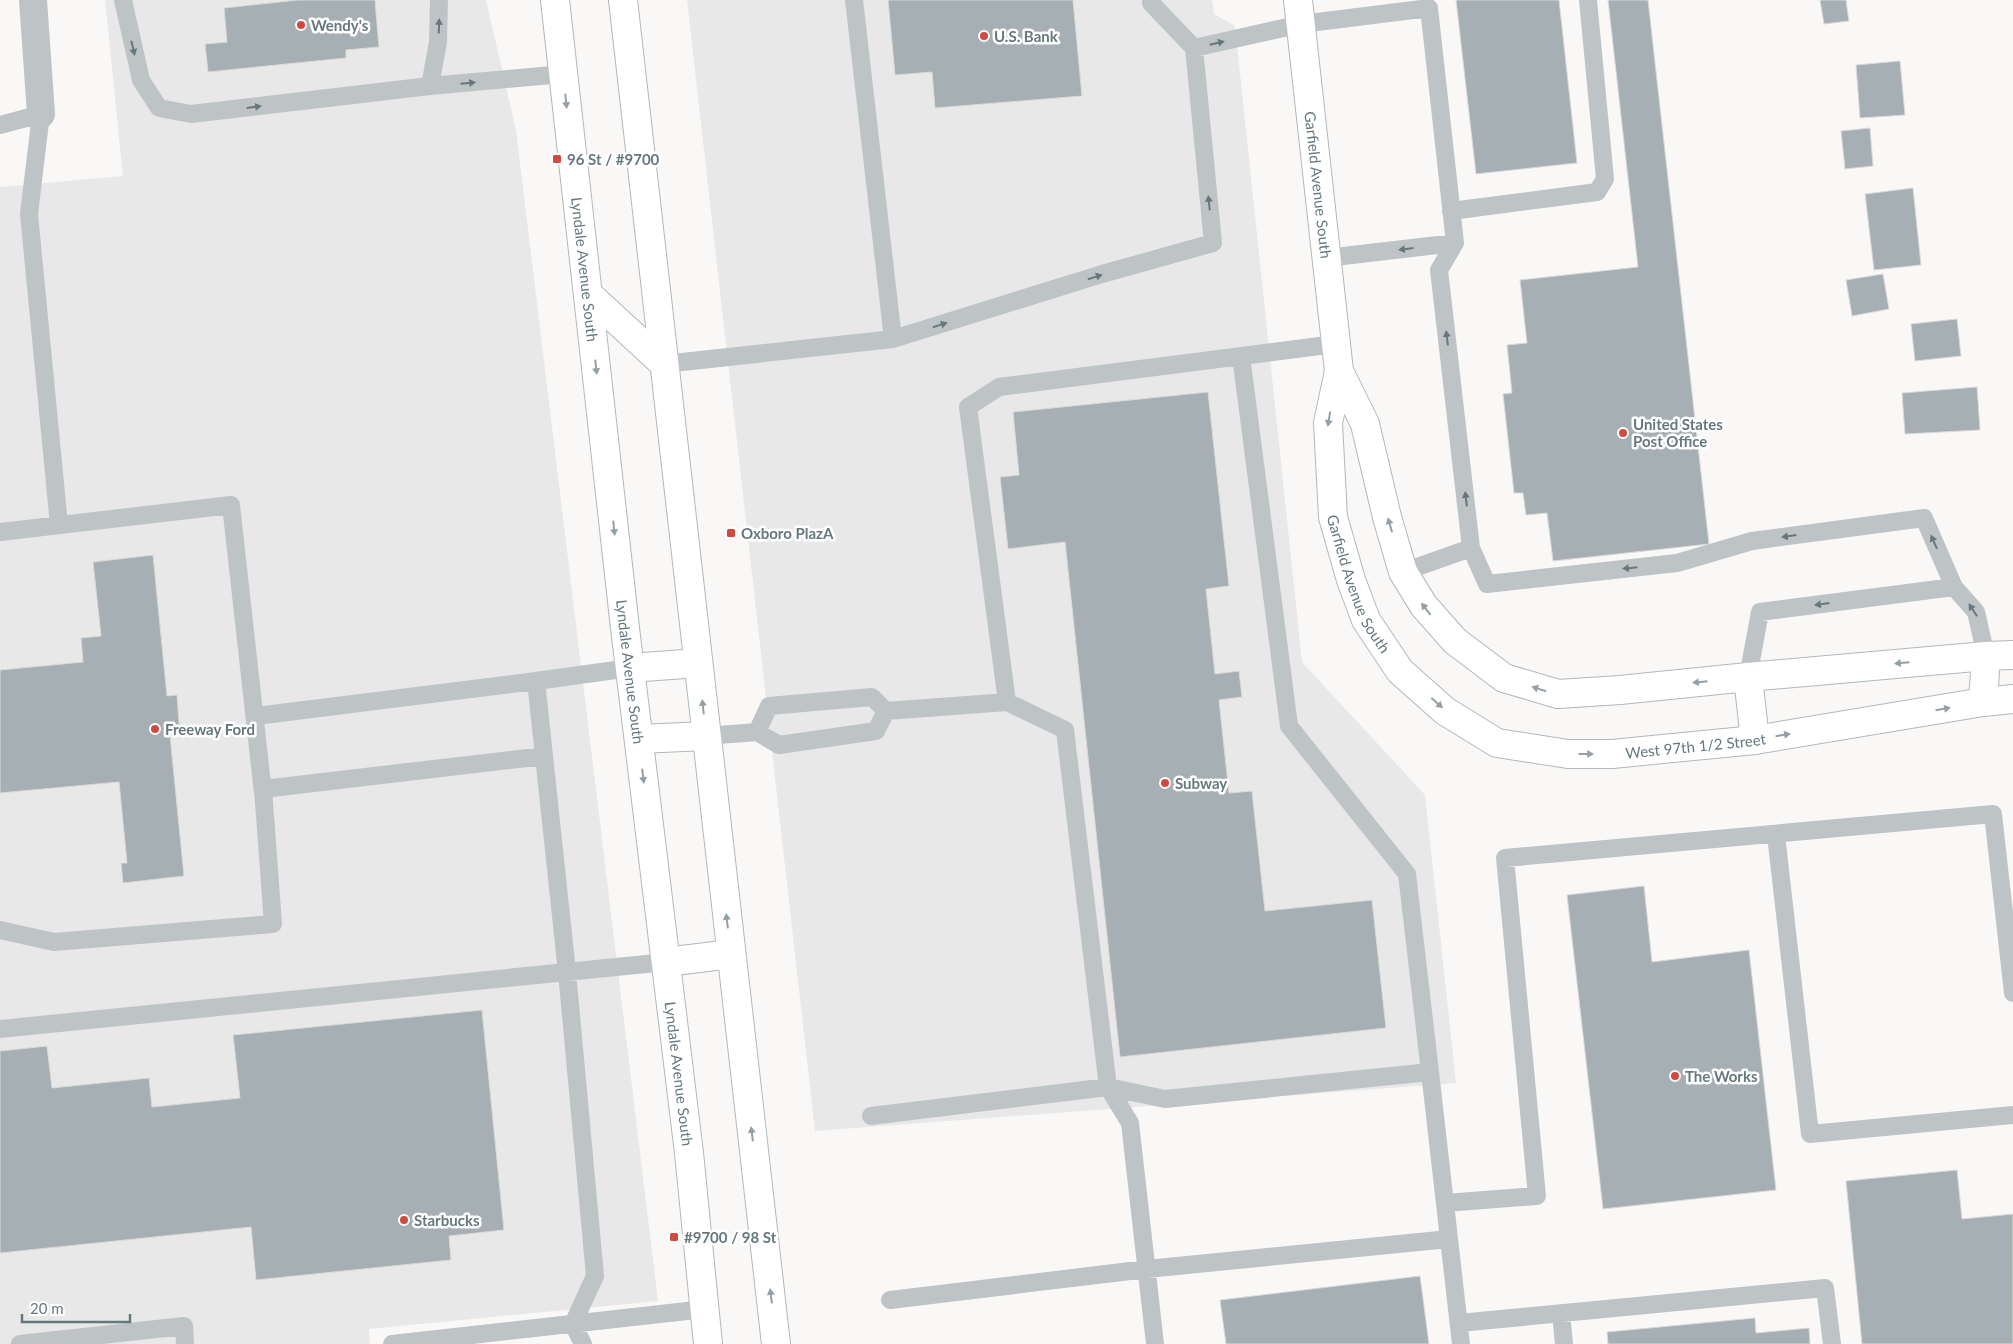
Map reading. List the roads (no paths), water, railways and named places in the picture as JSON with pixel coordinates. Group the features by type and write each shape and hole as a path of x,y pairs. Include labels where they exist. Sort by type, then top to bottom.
{"main road":[{"name":"Lyndale Avenue South","path":"555,0 638,739 689,1153 708,1344"},
{"path":"623,0 776,1344"},
{"name":"Garfield Avenue South","path":"1300,12 1335,344 1340,371 1365,424 1387,517 1403,572 1424,606 1455,641 1504,678 1558,694 1620,690 1748,677"},
{"path":"588,294 664,364"},
{"name":"Garfield Avenue South","path":"1340,371 1328,423 1334,517 1351,580 1366,620 1400,671"},
{"path":"1755,740 1748,677 2013,655"},
{"path":"1983,702 1986,656"},
{"path":"630,668 698,663"},
{"name":"West 97th 1/2 Street","path":"1400,671 1445,711 1497,743 1568,754 1612,754 1755,740 1983,702 2013,699"},
{"path":"638,739 706,736"},
{"path":"666,962 731,954"}],"street":[{"path":"33,0 41,114"}],"lane":[{"path":"123,0 141,80 159,108 191,114 430,86 564,74"},
{"path":"430,86 438,42 439,0"},
{"path":"854,0 893,339"},
{"path":"664,364 893,339 1102,274 1213,243 1194,48 1151,3 1151,0"},
{"path":"1451,211 1598,192 1605,180 1588,0"},
{"path":"1194,48 1300,12 1429,4 1455,243 1439,270 1471,548 1487,584 1677,563 1752,541 1924,518 1954,587 1976,612 1986,656"},
{"path":"0,125 41,114 29,214 59,525"},
{"path":"1326,258 1455,243"},
{"path":"1007,702 968,407 999,387 1335,344"},
{"path":"1241,356 1289,726 1407,874 1461,1344"},
{"path":"0,532 231,505 264,793 273,924 54,942 0,930"},
{"path":"1403,572 1471,548"},
{"path":"1748,677 1760,612 1954,587"},
{"path":"256,716 630,668"},
{"path":"536,681 567,972 595,1276 573,1324"},
{"path":"756,732 769,706 872,697 886,711 1007,702 1065,730 1108,1087 1130,1124 1155,1344"},
{"path":"706,736 756,732 779,745 876,731 886,711"},
{"path":"264,793 263,789 544,756"},
{"path":"1445,1203 1537,1196 1505,858 1993,814 2013,993"},
{"path":"1776,835 1810,1134 2013,1115"},
{"path":"0,1030 666,962"},
{"path":"871,1116 1108,1087 1165,1099 1430,1072"},
{"path":"890,1300 1147,1269 1449,1240"},
{"path":"1459,1323 1825,1288 1832,1344"},
{"path":"392,1344 705,1309"},
{"path":"1561,1314 1564,1344"},
{"path":"573,1324 583,1344"},
{"path":"20,1344 184,1326 185,1344"}],"place":[{"name":"Wendy's","path":"301,25"},
{"name":"U.S. Bank","path":"984,36"},
{"name":"96 St / #9700","path":"557,159"},
{"name":"United States Post Office","path":"1623,433"},
{"name":"Oxboro PlazA","path":"731,533"},
{"name":"Freeway Ford","path":"155,729"},
{"name":"Subway","path":"1165,783"},
{"name":"The Works","path":"1675,1076"},
{"name":"Starbucks","path":"404,1220"},
{"name":"#9700 / 98 St","path":"674,1237"}]}
